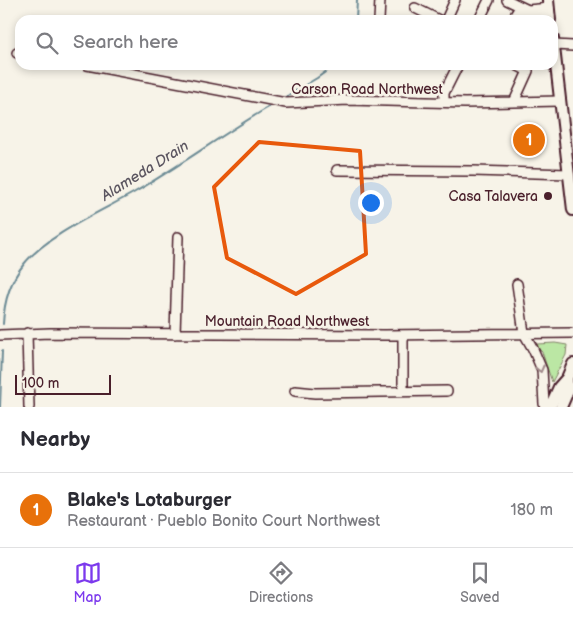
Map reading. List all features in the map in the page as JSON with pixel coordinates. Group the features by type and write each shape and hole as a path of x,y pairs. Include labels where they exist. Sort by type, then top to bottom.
{"main road":[{"path":"556,70 573,210"},
{"path":"561,407 570,384 573,364"},
{"path":"548,407 559,387 570,384"}],"street":[{"path":"379,15 380,0"},
{"path":"448,15 455,0"},
{"path":"482,15 489,0"},
{"path":"507,0 529,15"},
{"path":"415,8 429,15"},
{"path":"515,15 519,9"},
{"path":"535,15 549,11"},
{"path":"558,43 573,46"},
{"name":"Carson Road Northwest","path":"114,70 286,103 348,100 560,102"},
{"path":"444,102 444,93 456,70"},
{"path":"514,102 528,71 526,70"},
{"path":"336,170 568,174"},
{"path":"175,334 178,238"},
{"path":"517,284 524,333 542,370 544,404 548,407"},
{"path":"27,333 29,407"},
{"name":"Mountain Road Northwest","path":"0,335 27,333 403,335 573,333"},
{"path":"403,335 403,391"},
{"path":"295,391 315,393 447,391"}],"highlighted area":[{"path":"259,142 360,151 366,254 296,294 227,258 214,187"}],"green space":[{"path":"555,343 567,345 566,355 552,382 542,352 537,344"}],"waterway":[{"name":"Alameda Drain","path":"356,15 357,0"},
{"name":"Alameda Drain","path":"282,99 328,70"},
{"name":"Alameda Drain","path":"3,324 6,300 15,277 34,253 46,243 76,224 135,192 274,104"},
{"name":"Alameda Drain","path":"0,407 2,351"}],"place":[{"name":"Blake's Lotaburger","path":"529,140"},
{"name":"Casa Talavera","path":"548,196"}]}
